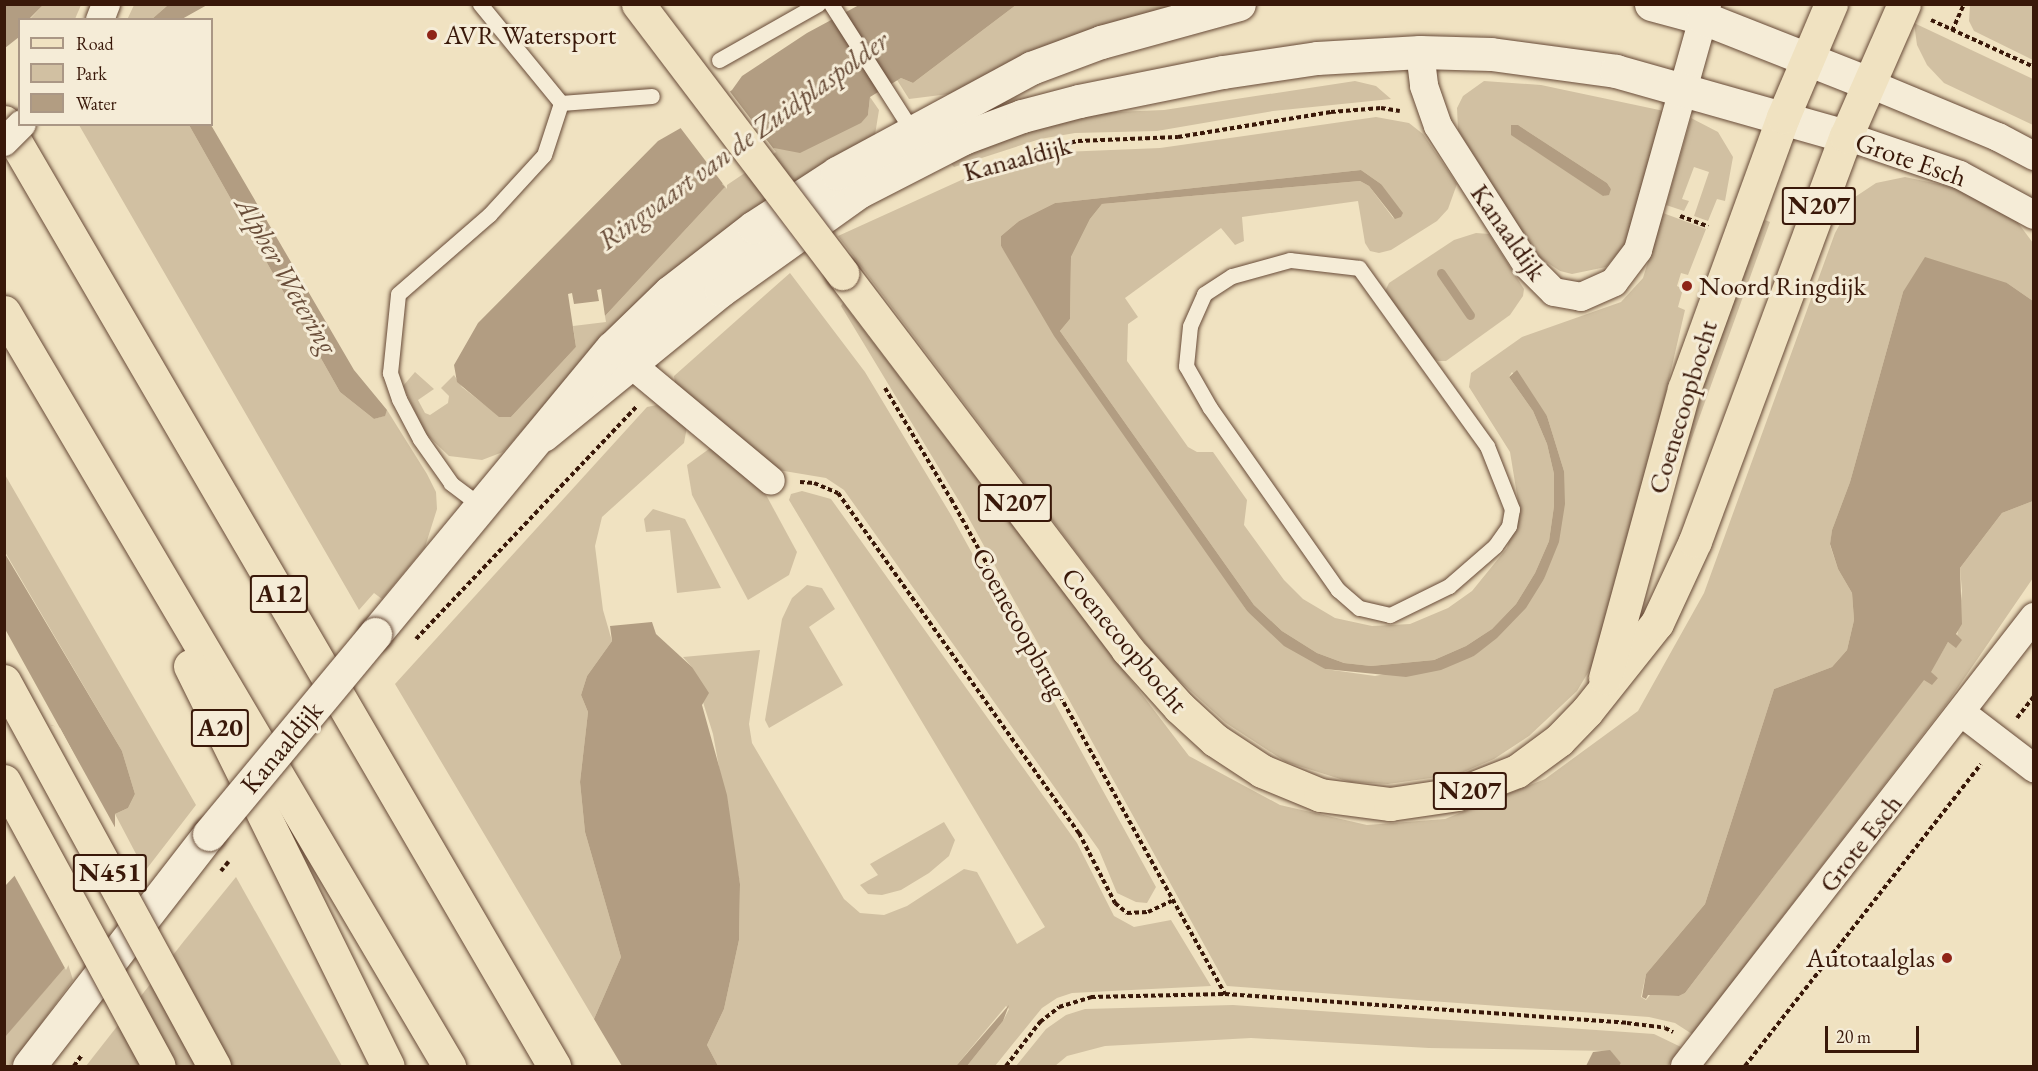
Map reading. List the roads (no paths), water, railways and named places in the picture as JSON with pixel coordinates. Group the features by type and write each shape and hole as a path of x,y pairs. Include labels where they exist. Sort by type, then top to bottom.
{"main road":[{"name":"Coenecoopbocht","path":"638,4 1146,673 1215,740 1262,771 1308,792 1354,802 1390,804 1441,799 1489,784 1529,763 1566,734 1658,623 1687,562 1846,136"},
{"name":"Kanaaldijk","path":"29,1066 209,834 480,506 543,435 621,356 868,186 911,130 1056,57 1239,4"},
{"path":"1651,4 1705,11 1806,59 1868,83"},
{"name":"N207","path":"1806,59 1831,4"},
{"name":"N207","path":"1846,136 1903,6"},
{"name":"Kanaaldijk","path":"911,130 1022,116 1134,90 1296,60 1420,52 1532,57 1616,71 1783,117"},
{"name":"Coenecoopbocht","path":"1600,694 1626,611 1673,420 1806,59"},
{"name":"Grote Esch","path":"1783,117 1846,136"},
{"name":"A12","path":"4,122 554,1066"},
{"path":"4,312 449,1066"},
{"name":"A20","path":"86,451 388,1066"},
{"name":"N451","path":"4,681 214,1066"},
{"name":"N451","path":"4,781 159,1066"}],"street":[{"path":"1684,88 1705,11"},
{"name":"Kanaaldijk","path":"1420,52 1424,86 1441,131 1533,274 1554,292 1568,297 1581,297 1602,291 1628,267 1638,250 1684,88"},
{"name":"Grote Esch","path":"1868,83 1983,131 2034,156"},
{"path":"4,142 20,126"},
{"name":"Grote Esch","path":"1846,136 1969,178 2034,215"},
{"path":"621,356 771,481"},
{"name":"Grote Esch","path":"1691,1058 1962,713 2034,617"},
{"path":"1962,713 2034,768"}],"lane":[{"path":"480,4 561,103"},
{"path":"719,60 818,4"},
{"path":"831,4 911,130"},
{"path":"561,103 652,96"},
{"path":"480,506 451,483 420,439 399,399 390,373 398,294 489,215 544,155 561,103"},
{"path":"1290,260 1359,268 1443,382 1487,446 1512,509 1509,526 1495,546 1449,586 1422,603 1390,615 1359,608 1328,577 1210,408 1186,366 1190,326 1204,294 1232,276 1290,260"}],"water":[{"path":"168,4 207,5 184,18 153,18"},
{"path":"5,5 43,5 30,18 18,18 18,38 5,48"},
{"name":"Ringvaart van de Zuidplaspolder","path":"859,5 1016,5 913,83 901,78 870,97 868,115 861,123 800,153 774,148 722,184 725,187 605,316 601,289 597,290 599,301 574,304 572,293 568,294 576,347 511,417 499,417 457,382 454,365 478,323 658,141 693,121 732,90 742,76 807,33"},
{"path":"1511,125 1518,125 1607,183 1611,189 1609,195 1603,196 1511,135"},
{"name":"Alpher Wetering","path":"190,126 212,126 354,370 387,410 385,416 374,419 340,392"},
{"path":"1361,170 1381,184 1403,213 1401,217 1395,219 1369,186 1360,181 1102,204 1090,219 1071,257 1070,319 1060,331 1254,605 1282,631 1317,653 1344,663 1371,666 1434,660 1466,646 1492,629 1516,604 1535,573 1549,541 1554,506 1554,474 1547,444 1533,411 1509,377 1517,370 1547,416 1564,471 1565,504 1559,542 1544,579 1526,608 1497,638 1474,656 1441,670 1406,677 1325,669 1284,646 1247,611 1054,336 1001,246 1001,236 1019,221 1055,203"},
{"path":"1925,257 2007,283 2033,301 2033,501 2002,513 1960,568 1962,624 1956,634 1962,640 1956,648 1948,642 1931,672 1938,678 1932,685 1924,680 1685,993 1679,996 1648,995 1646,999 1642,997 1646,974 1705,904 1774,689 1832,667 1847,650 1854,620 1852,593 1838,569 1830,544 1832,530 1850,482 1903,292"},
{"path":"4,552 122,751 135,794 128,808 115,814 115,828 73,777 77,760 60,728 5,711"},
{"path":"652,622 656,634 692,667 709,693 702,705 727,795 740,884 739,940 724,1009 707,1045 718,1066 622,1066 594,1019 621,957 585,832 580,782 588,712 581,695 587,676 612,641 610,626"},
{"path":"18,872 68,964 5,1037 5,886"},
{"path":"1009,1005 1003,1021 967,1066 956,1066"},
{"path":"1610,1050 1621,1063 1619,1066 1586,1066 1593,1052"}],"waterway":[{"path":"1441,273 1470,315"}],"place":[{"name":"AVR Watersport","path":"432,35"},
{"name":"Noord Ringdijk","path":"1687,286"},
{"name":"Autotaalglas","path":"1947,958"}]}
